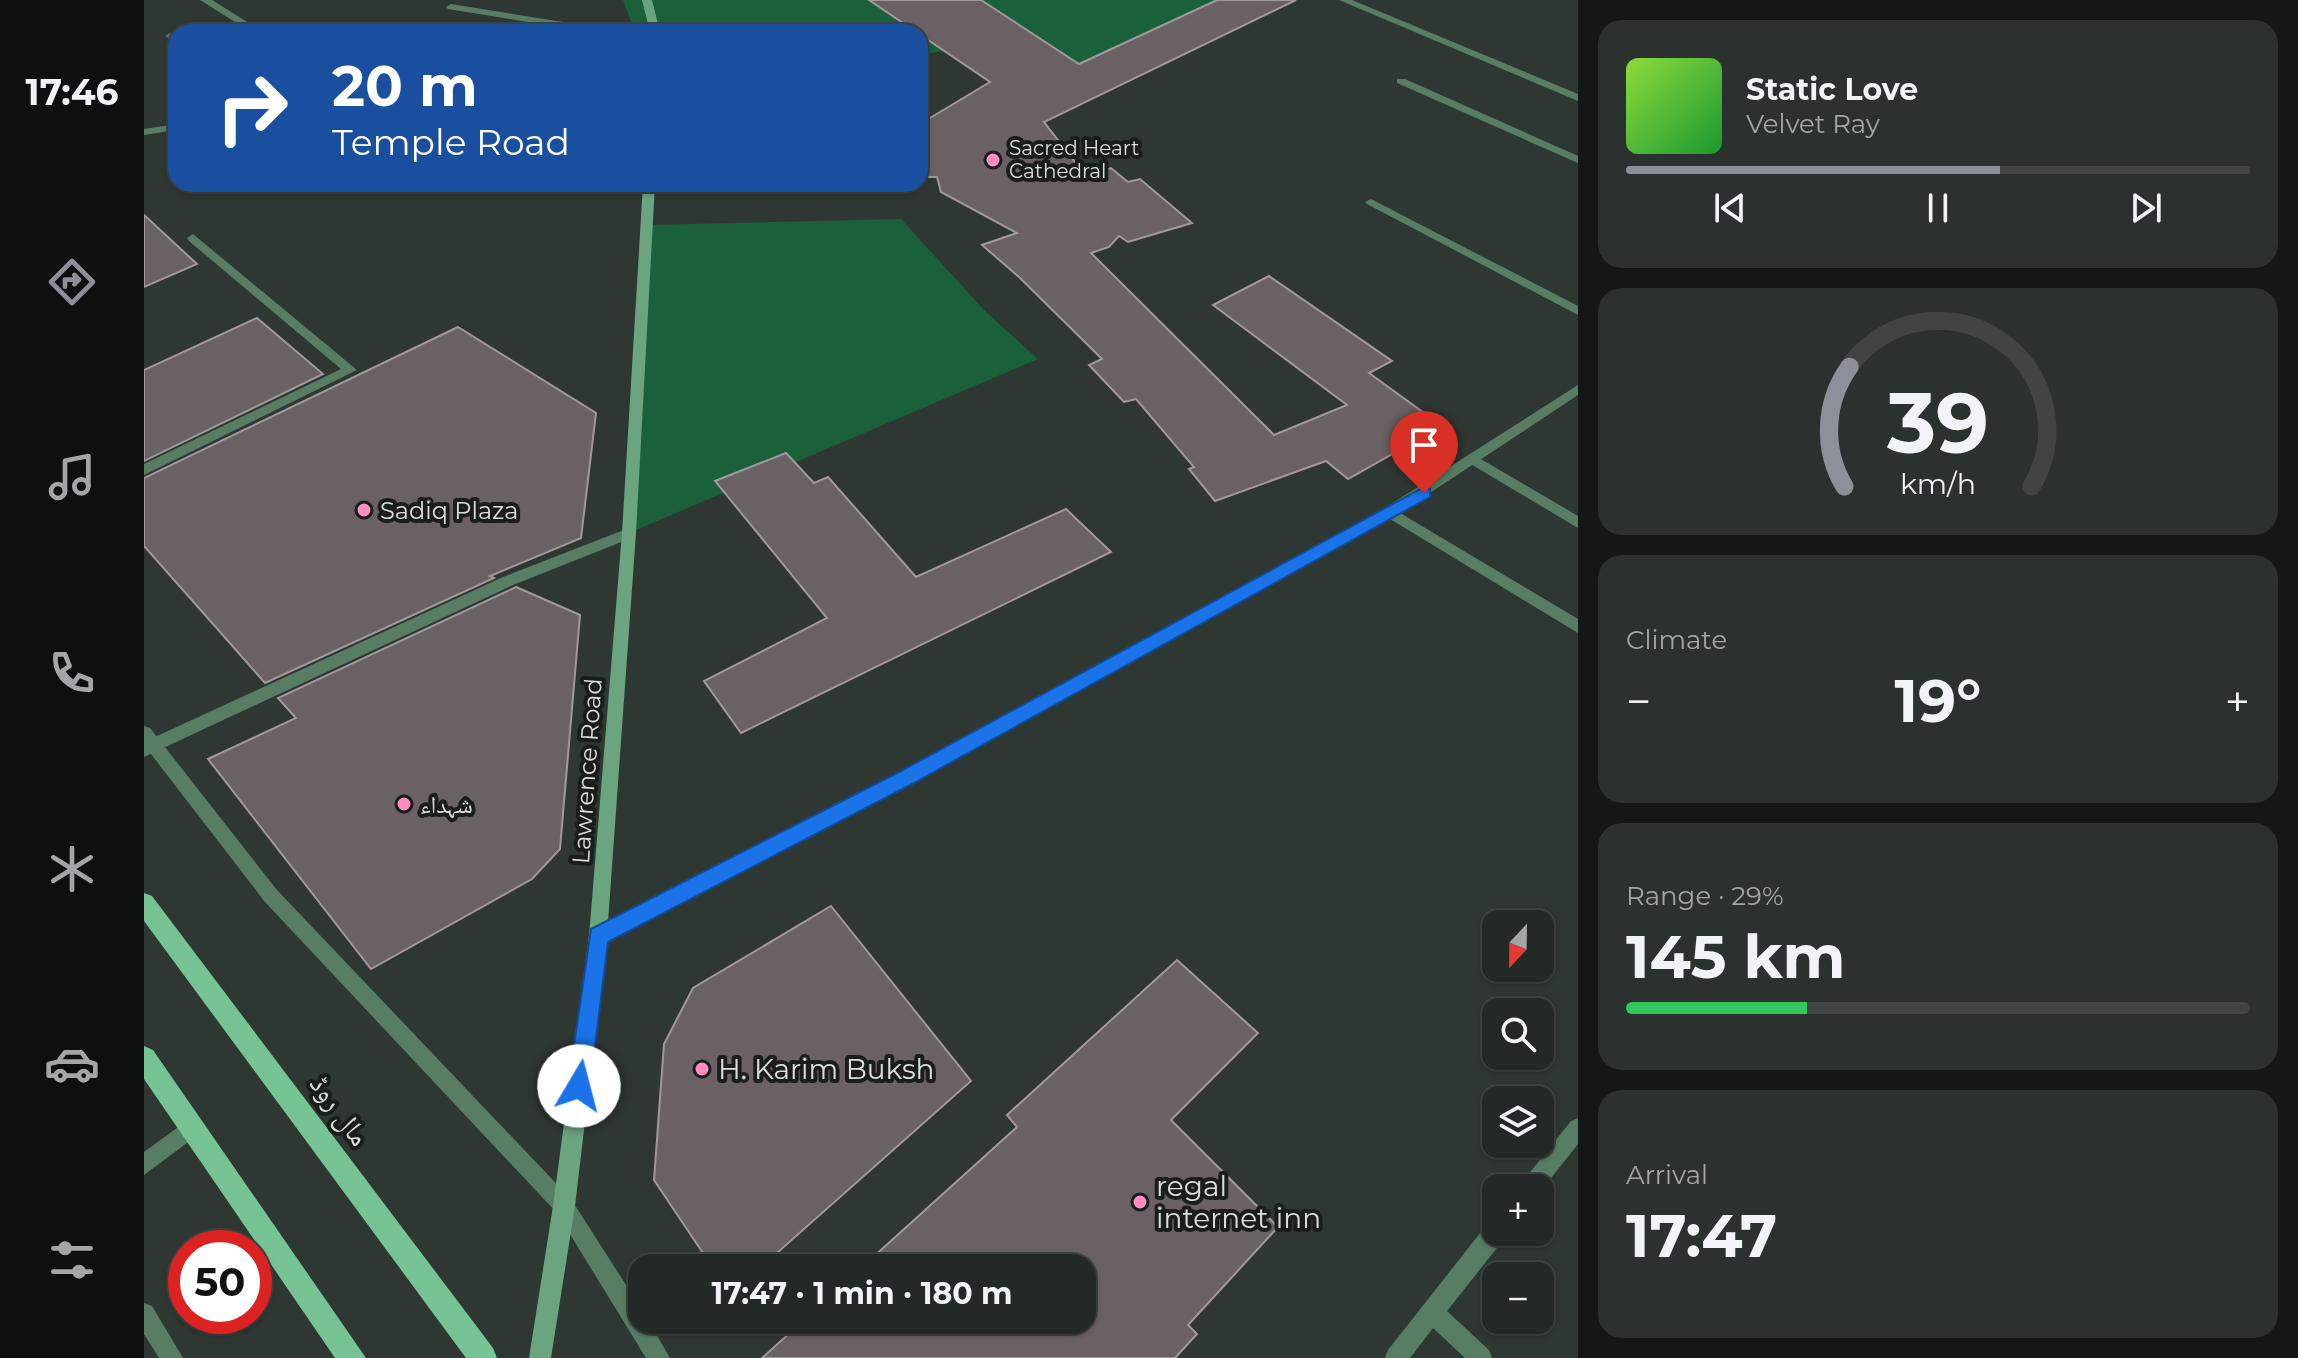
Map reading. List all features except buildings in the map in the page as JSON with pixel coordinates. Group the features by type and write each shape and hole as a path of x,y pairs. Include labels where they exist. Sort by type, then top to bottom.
{"main road":[{"path":"647,0 653,24"},
{"name":"Lawrence Road","path":"540,1358 564,1206 598,936 629,533 649,192"},
{"name":"مال روڈ","path":"144,903 483,1358"},
{"path":"144,1058 352,1358"}],"street":[{"path":"205,0 245,24"},
{"path":"1344,0 1578,98"},
{"path":"451,7 557,24"},
{"path":"1401,81 1578,160"},
{"path":"144,132 168,128"},
{"path":"1371,202 1578,311"},
{"path":"144,470 350,370 193,238"},
{"path":"598,936 908,777 1390,512 1474,460 1578,389"},
{"path":"1474,460 1578,523"},
{"path":"1390,512 1578,627"},
{"path":"629,533 508,581 147,742 271,896 564,1206 659,1358"},
{"path":"144,1165 192,1127"},
{"path":"1541,1174 1578,1128"},
{"path":"1396,1358 1484,1246"},
{"path":"1432,1312 1481,1358"},
{"path":"144,1314 172,1358"}],"green space":[{"path":"623,0 1296,0 1062,113 944,51 928,54 928,24 632,24"},
{"path":"901,219 985,311 1038,359 629,533 648,225"}],"place":[{"name":"Sacred Heart Cathedral","path":"993,160"},
{"name":"Sadiq Plaza","path":"364,510"},
{"name":"شہداء","path":"404,804"},
{"name":"H. Karim Buksh","path":"702,1069"},
{"name":"regal internet inn","path":"1140,1202"}],"route":[{"path":"579,1086 598,936 908,777 1424,493"}]}
